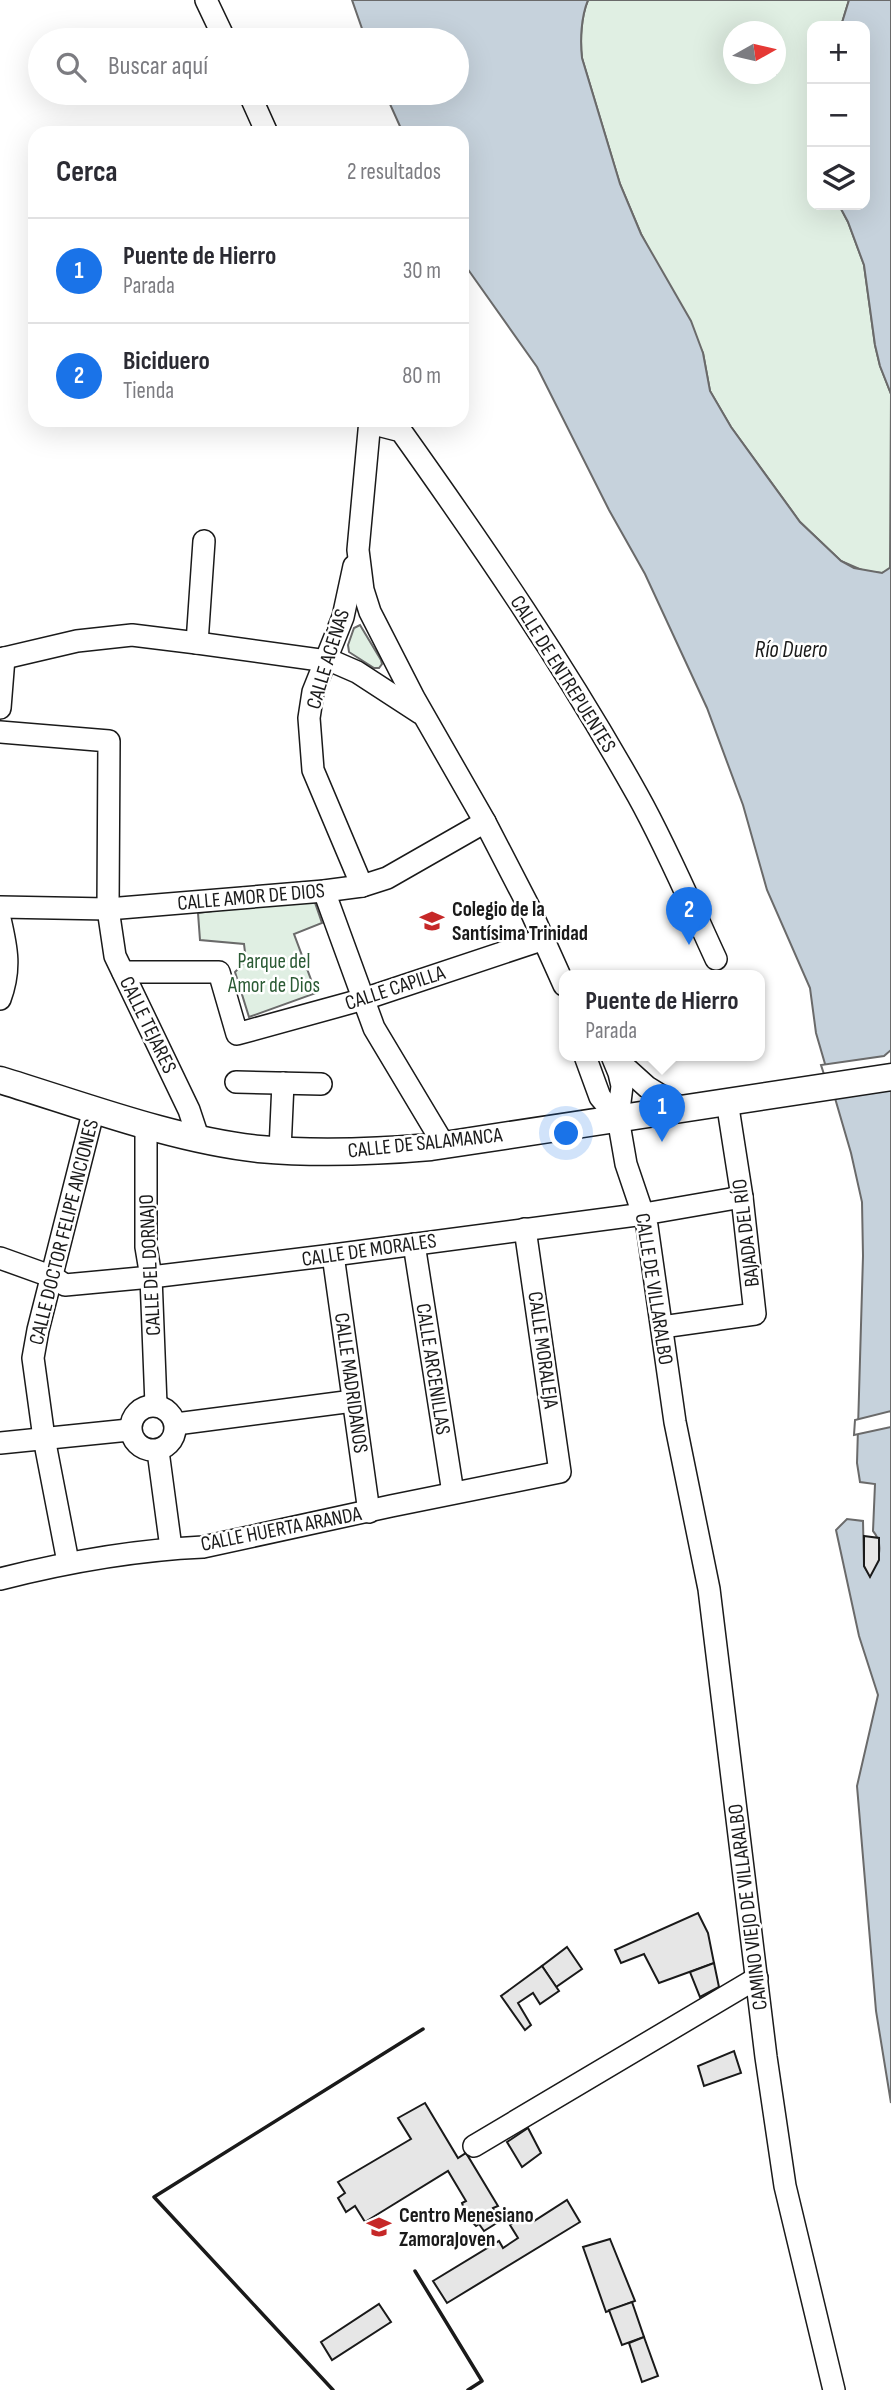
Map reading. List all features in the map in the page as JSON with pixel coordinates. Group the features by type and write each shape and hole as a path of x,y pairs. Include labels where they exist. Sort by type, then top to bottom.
{"main road":[{"name":"CALLE DE SALAMANCA","path":"0,1080 146,1125 257,1149 369,1153 444,1145 891,1077"}],"street":[{"path":"206,0 219,28"},
{"path":"254,105 264,126"},
{"name":"CALLE DE ENTREPUENTES","path":"369,427 358,550 363,590 370,612 424,715 485,822 559,974"},
{"name":"CALLE DE ENTREPUENTES","path":"391,427 401,430 578,694 640,799 716,959"},
{"path":"197,643 204,541"},
{"name":"CALLE ACEÑAS","path":"358,550 343,617 313,692 309,718 313,770 362,886"},
{"path":"0,708 2,659 77,641 132,635 326,660 357,672 424,715"},
{"name":"CALLE TEJARES","path":"0,732 109,741 108,909 115,956 189,1110 198,1137"},
{"name":"CALLE AMOR DE DIOS","path":"0,907 108,909 362,886 387,878 485,822"},
{"path":"324,891 374,1028 444,1145"},
{"path":"0,919 8,952 6,983 0,999"},
{"name":"CALLE CAPILLA","path":"123,972 219,972 237,1034 364,999 544,939"},
{"path":"587,1061 600,1097 618,1118"},
{"path":"615,1061 622,1086 618,1118"},
{"path":"618,1061 647,1087 681,1108"},
{"path":"236,1082 321,1084"},
{"path":"280,1150 283,1083"},
{"name":"BAJADA DEL RÍO","path":"662,1327 755,1314 743,1197 727,1101"},
{"name":"CALLE DOCTOR FELIPE ANCIONES","path":"68,1562 44,1438 33,1359 94,1109"},
{"name":"CALLE DE VILLARALBO","path":"618,1118 627,1171 644,1214 675,1422"},
{"name":"CALLE DEL DORNAJO","path":"146,1125 146,1247 151,1277 156,1405"},
{"name":"CALLE DE MORALES","path":"0,1258 52,1277 65,1285 333,1255 644,1214 743,1197"},
{"name":"CALLE MORALEJA","path":"525,1228 560,1472"},
{"name":"CALLE ARCENILLAS","path":"414,1244 453,1493"},
{"name":"CALLE MADRIDANOS","path":"333,1255 369,1512"},
{"path":"176,1424 353,1401"},
{"path":"156,1405 169,1412 176,1424 172,1441 158,1451 139,1447 130,1430 132,1417 142,1407 156,1405"},
{"name":"CAMINO VIEJO DE VILLARALBO","path":"675,1422 713,1614 785,2186 834,2390"},
{"path":"0,1443 130,1430"},
{"path":"158,1451 170,1548"},
{"name":"CALLE HUERTA ARANDA","path":"0,1579 68,1562 170,1548 203,1547 560,1472"},
{"path":"474,2146 757,1978"}],"green space":[{"path":"588,0 849,0 843,21 807,21 807,210 842,210 864,265 875,345 891,394 890,570 882,573 864,571 841,561 800,522 731,427 710,391 703,353 641,234 620,184 582,58 582,29"},
{"path":"360,625 381,660 379,668 374,668 349,652 348,645 354,628"},
{"name":"Parque del Amor de Dios","path":"313,897 322,923 294,934 316,993 249,1017 235,972 246,961 244,944 200,940 198,913"}],"water":[{"name":"Río Duero","path":"352,0 588,0 582,29 582,58 620,184 641,234 691,321 703,353 710,391 731,427 800,522 841,561 854,568 882,573 891,567 891,2103 876,2011 857,1786 878,1695 859,1636 836,1530 847,1519 863,1521 864,1566 870,1576 878,1559 879,1547 873,1531 875,1484 860,1482 857,1463 862,1202 851,1153 816,1033 810,988 767,890 743,805 707,708 645,574 609,510 537,367 469,271 469,126 400,126 390,105 469,105 469,28 362,28"},
{"path":"849,0 891,0 891,394 875,345 864,265 842,210 870,210 870,21 843,21"}],"pier":[{"path":"891,1050 891,1090 832,1099 821,1065 884,1056"},
{"path":"891,1411 891,1427 854,1435 855,1420"}],"building":[{"path":"864,1536 879,1538 879,1560 870,1577 864,1566"},
{"path":"698,1913 708,1933 714,1963 659,1983 644,1954 621,1963 615,1950"},
{"path":"567,1947 582,1969 556,1987 542,1966"},
{"path":"714,1963 719,1987 700,1997 690,1972"},
{"path":"542,1966 559,1991 540,2004 533,1993 518,2003 531,2025 525,2030 501,1996"},
{"path":"734,2051 741,2073 704,2086 698,2066"},
{"path":"425,2103 458,2158 466,2153 498,2206 493,2208 500,2221 484,2231 479,2224 476,2226 467,2217 462,2203 466,2201 448,2171 365,2222 355,2206 346,2212 338,2198 345,2193 338,2182 411,2139 398,2118"},
{"path":"528,2128 541,2153 522,2167 507,2142"},
{"path":"567,2200 580,2222 447,2303 433,2281 499,2241 503,2248 518,2238 510,2225 529,2213 534,2221"},
{"path":"610,2239 635,2301 606,2312 583,2247"},
{"path":"632,2302 644,2337 622,2345 609,2310"},
{"path":"379,2304 391,2322 332,2360 321,2342"},
{"path":"644,2337 658,2376 642,2382 629,2343"}],"wall":[{"path":"333,2390 154,2197 423,2029"},
{"path":"415,2271 482,2381 468,2390"}],"place":[{"name":"Colegio de la Santísima Trinidad","path":"432,921"},
{"name":"Biciduero","path":"689,945"},
{"name":"Puente de Hierro","path":"662,1142"},
{"name":"Centro Menesiano ZamoraJoven","path":"379,2227"}]}
